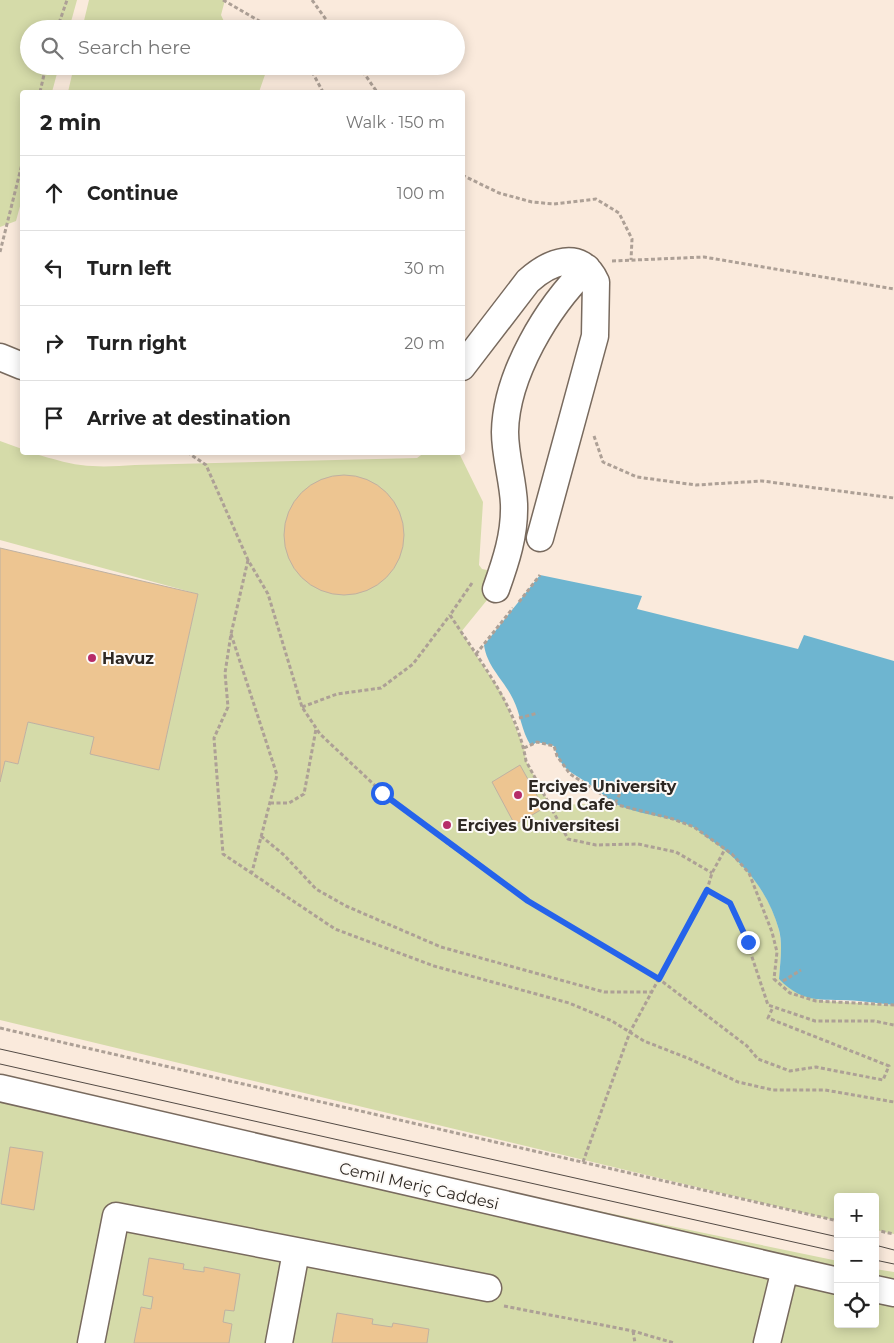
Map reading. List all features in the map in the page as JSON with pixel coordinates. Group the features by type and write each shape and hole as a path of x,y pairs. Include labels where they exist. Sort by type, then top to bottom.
{"street":[{"path":"465,363 528,281 556,263 574,262 587,268 596,282 595,336 540,538"},
{"path":"486,583 510,546 513,525 514,503 505,432 511,399 522,367 547,315 561,296 587,268"},
{"path":"0,358 20,365"},
{"name":"Cemil Meriç Caddesi","path":"0,1088 834,1280"},
{"path":"91,1343 116,1216 296,1252 492,1296"},
{"path":"279,1343 296,1252"},
{"path":"773,1342 784,1269"},
{"path":"879,1290 894,1293"}],"path":[{"path":"60,20 67,0"},
{"path":"222,0 257,20"},
{"path":"312,0 326,20"},
{"path":"40,90 44,75"},
{"path":"314,75 322,90"},
{"path":"365,75 375,90"},
{"path":"0,252 20,172"},
{"path":"465,176 499,193 532,202 554,204 596,199 619,213 632,238 631,260"},
{"path":"587,268 594,262 704,257 894,289"},
{"path":"593,433 603,462 637,477 696,485 731,482 771,482 894,498"},
{"path":"191,455 206,465 248,560 268,594 302,707 316,728 382,793 528,901 659,979 746,1046 758,1059 790,1072 816,1067 883,1080 889,1066"},
{"path":"248,560 231,634 225,673 228,707 214,738 223,854 336,929 434,966 569,1003 612,1021 630,1032 738,1082 799,1091 825,1090 894,1102"},
{"path":"476,654 540,575"},
{"path":"302,707 337,694 381,688 413,664 450,615 486,583"},
{"path":"450,615 503,696 524,748 526,761 568,839 596,845 638,844 676,852 712,873"},
{"path":"231,634 277,774 252,872"},
{"path":"520,718 538,713"},
{"path":"270,803 289,803 304,794 316,728"},
{"path":"524,748 537,742 554,746 557,756 570,774 615,803 626,808 673,819 694,827 725,849 749,873 772,932 777,952 774,979 790,993 816,1001 894,1005"},
{"path":"615,803 626,782"},
{"path":"262,836 284,855 316,888 346,906 441,947 604,992 651,992"},
{"path":"583,1162 630,1032 707,890 712,873 725,849"},
{"path":"707,890 730,903 748,942 768,1005 815,1021 874,1021 894,1025"},
{"path":"783,981 801,970"},
{"path":"773,1007 768,1018 894,1067"},
{"path":"0,1028 834,1220"},
{"path":"879,1231 894,1234"},
{"path":"492,1296 674,1343"},
{"path":"633,1332 635,1343"}],"green space":[{"path":"0,0 77,0 71,20 20,20 20,75 57,75 53,90 20,90 20,206 16,221 0,227"},
{"path":"89,0 225,0 221,15 223,20 84,20"},
{"path":"72,75 265,75 260,90 68,90"},
{"path":"0,441 20,448 20,455 39,455 67,463 96,466 417,458 421,455 460,455 483,502 479,565 482,569 502,573 496,589 461,632 503,696 524,748 526,761 550,805 598,804 623,806 666,816 694,827 735,857 758,884 767,899 774,914 781,942 779,979 821,1001 894,1005 894,1234 879,1231 879,1193 834,1193 834,1220 0,1020 0,762 5,761 18,764 28,722 94,737 159,769 198,594 0,540"},
{"path":"0,1086 834,1260 834,1328 879,1328 879,1270 894,1272 894,1343 0,1343"}],"water":[{"path":"540,575 642,596 637,609 798,649 804,635 894,661 894,1005 816,999 807,997 789,988 779,979 781,942 774,915 761,889 743,866 720,847 685,823 632,810 614,803 571,773 563,765 554,746 537,742 531,746 513,699 492,667 484,645"}],"building":[{"path":"344,475 367,479 387,492 400,512 404,535 400,558 387,578 367,591 344,595 321,591 301,578 288,558 284,535 288,512 301,492 321,479"},
{"name":"Havuz","path":"0,548 198,594 159,770 90,754 94,737 28,722 18,764 5,761 0,782"},
{"name":"Erciyes University Pond Cafe","path":"520,765 544,808 515,825 492,782"},
{"path":"10,1147 43,1152 34,1210 1,1204"},
{"path":"149,1258 184,1264 183,1269 204,1272 204,1267 240,1274 234,1311 225,1310 223,1322 232,1324 229,1343 134,1343 141,1307 151,1309 153,1297 143,1295"},
{"path":"337,1313 373,1319 372,1324 392,1327 393,1323 429,1329 427,1343 332,1343"}],"tram line":[{"path":"0,1049 834,1236"},
{"path":"0,1064 834,1251"},
{"path":"879,1246 894,1250"},
{"path":"879,1261 894,1264"}],"place":[{"name":"Havuz","path":"92,658"},
{"name":"Erciyes University Pond Cafe","path":"518,795"},
{"name":"Erciyes Üniversitesi","path":"447,825"}],"route":[{"path":"382,793 528,901 659,979 707,890 730,903 748,942"}]}
